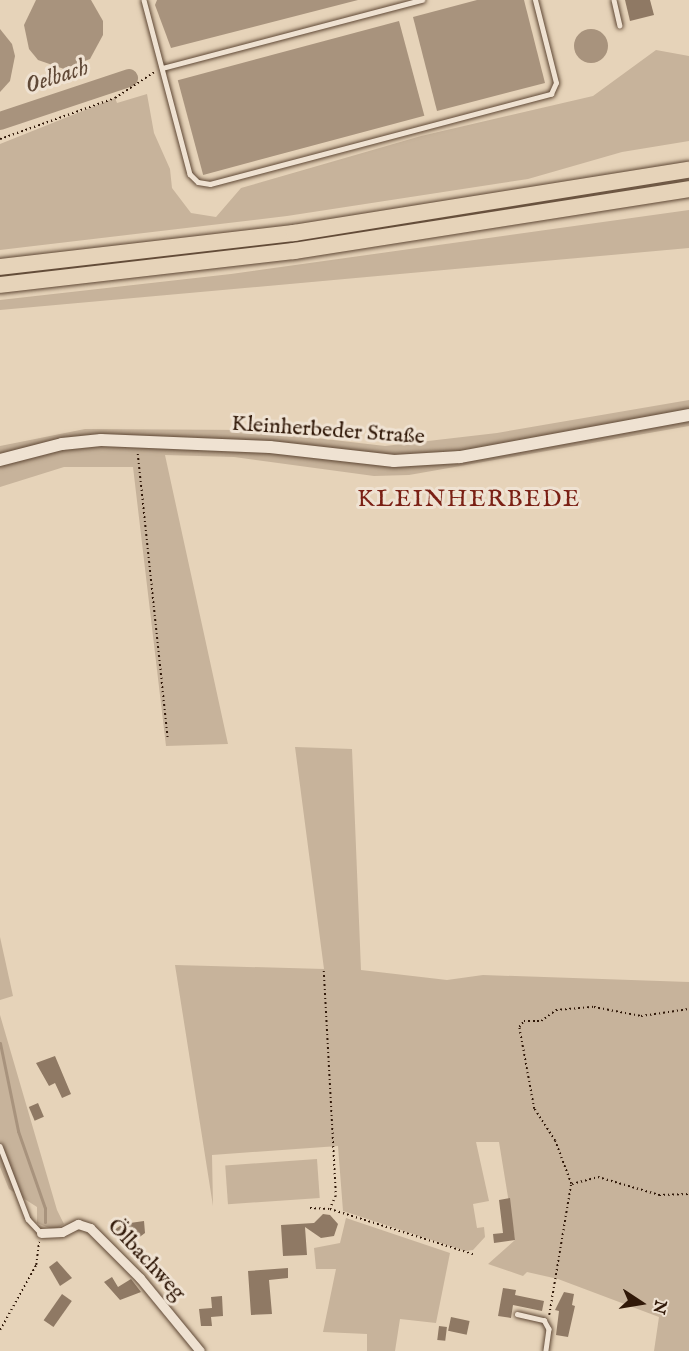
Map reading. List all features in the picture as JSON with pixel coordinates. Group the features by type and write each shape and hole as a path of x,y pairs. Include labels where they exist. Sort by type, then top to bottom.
{"highway":[{"path":"0,267 282,234 689,170"},
{"path":"0,285 294,251 689,190"}],"street":[{"name":"Kleinherbeder Straße","path":"0,460 62,444 138,441 270,447 394,461 460,457 689,415"},
{"name":"Ölbachweg","path":"41,1233 62,1232 78,1224 90,1228 140,1278 200,1351"}],"lane":[{"path":"144,0 190,174 198,182 210,184 551,94 556,83 535,0"},
{"path":"162,68 422,0"},
{"path":"614,0 620,25"},
{"path":"0,1146 28,1219 41,1233"},
{"path":"517,1314 547,1324 546,1351"}],"path":[{"path":"0,139 115,98 162,68"},
{"path":"138,441 168,738"},
{"path":"324,971 336,1196 330,1209"},
{"path":"547,1324 571,1184 555,1141 534,1109 519,1027 524,1021 541,1021 556,1010 594,1007 641,1016 689,1009"},
{"path":"571,1184 598,1177 658,1195 689,1194"},
{"path":"310,1208 330,1209 473,1254"},
{"path":"0,1330 36,1265 41,1233"}],"shaded area":[{"path":"36,0 91,0 103,21 103,35 90,59 64,69 38,60 29,49 24,25"},
{"path":"157,0 358,0 171,48 155,5"},
{"path":"477,0 524,0 545,83 437,111 413,17"},
{"path":"399,21 424,116 203,175 178,80"},
{"path":"0,29 12,44 15,56 10,81 0,92"},
{"path":"591,29 603,34 608,46 603,58 591,63 579,58 574,46 579,34"},
{"path":"656,50 689,56 689,141 622,152 528,179 287,216 0,250 0,144 115,98 117,103 147,94 154,133 170,169 172,188 191,213 216,217 241,188 421,136 593,96"},
{"path":"689,210 689,248 0,310 0,300 231,274"},
{"path":"689,400 689,426 409,475 374,476 234,457 165,455 228,744 166,746 133,467 64,467 0,487 0,446 85,429 248,430 385,446 497,433"},
{"path":"295,747 352,749 361,970 447,980 483,975 689,982 689,1351 654,1351 659,1317 558,1279 527,1272 523,1276 488,1264 515,1240 499,1142 476,1142 489,1201 473,1204 477,1228 484,1227 485,1237 473,1250 465,1251 343,1211 338,1146 212,1155 213,1206 175,965 324,969"},
{"path":"0,937 13,996 0,1000"},
{"path":"0,1015 57,1210 64,1224 54,1230 37,1223 37,1207 9,1189 0,1167"},
{"path":"317,1159 320,1198 228,1204 225,1165"},
{"path":"346,1218 450,1253 436,1323 400,1319 395,1351 367,1351 367,1334 323,1332 336,1269 316,1269 314,1248 340,1243"}],"building":[{"path":"625,0 650,0 654,15 630,21"},
{"path":"55,1056 71,1094 62,1098 55,1083 49,1086 36,1063"},
{"path":"38,1103 44,1117 35,1121 29,1107"},
{"path":"510,1198 515,1240 494,1243 493,1234 503,1233 499,1200"},
{"path":"323,1214 330,1215 338,1224 334,1236 321,1238 305,1227 307,1255 283,1256 281,1225 314,1223"},
{"path":"144,1221 145,1233 126,1247 114,1230 123,1224"},
{"path":"57,1261 72,1278 60,1286 49,1267"},
{"path":"288,1268 288,1278 269,1280 272,1314 251,1315 248,1271"},
{"path":"112,1277 118,1287 131,1279 141,1292 120,1300 104,1282"},
{"path":"503,1288 516,1290 515,1295 544,1301 542,1311 513,1305 511,1318 498,1316"},
{"path":"564,1292 574,1294 572,1305 575,1306 568,1337 556,1335 559,1311 555,1310"},
{"path":"62,1294 72,1301 53,1327 44,1320"},
{"path":"222,1296 223,1316 211,1317 212,1326 201,1326 199,1309 212,1308 211,1297"},
{"path":"451,1317 470,1321 467,1335 448,1331"},
{"path":"439,1326 447,1327 445,1341 437,1340"}],"waterway":[{"name":"Oelbach","path":"0,121 129,78"},
{"path":"0,1043 18,1131 45,1208 45,1222"}],"district":[{"name":"KLEINHERBEDE","path":"469,500"}]}
